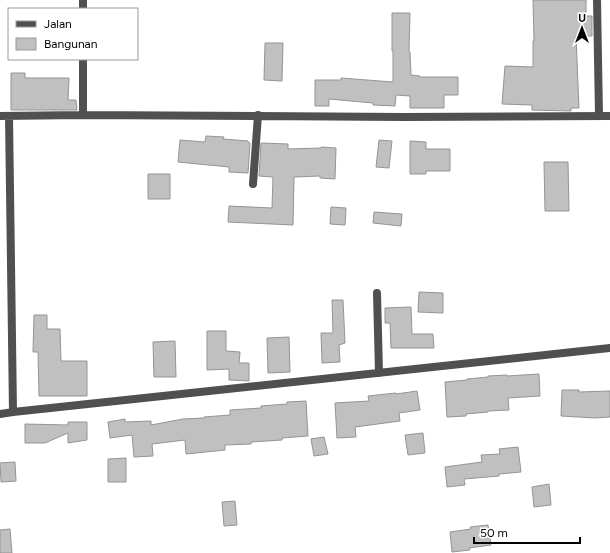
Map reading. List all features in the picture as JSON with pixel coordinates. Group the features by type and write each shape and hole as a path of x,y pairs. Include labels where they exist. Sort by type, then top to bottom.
{"street":[{"path":"597,0 599,116"},
{"path":"83,60 83,115"},
{"path":"253,184 258,115"},
{"path":"0,116 610,116"},
{"path":"10,116 13,412"},
{"path":"377,293 379,373"},
{"path":"0,414 610,348"}],"building":[{"path":"533,0 586,0 586,16 592,16 592,36 576,36 579,108 571,108 571,111 532,110 532,105 502,104 505,66 533,67"},
{"path":"392,13 410,13 409,52 411,75 420,77 458,77 458,95 444,95 444,108 410,108 410,96 396,95 395,106 373,105 373,103 329,99 329,106 315,106 315,80 341,80 341,78 393,82"},
{"path":"265,43 283,43 282,81 264,80"},
{"path":"11,73 25,73 25,78 69,78 68,100 76,100 77,110 11,110"},
{"path":"206,136 248,141 250,143 248,173 229,172 229,167 178,162 180,140 205,142"},
{"path":"379,140 392,141 389,168 376,167"},
{"path":"410,141 426,142 426,149 450,149 450,171 426,171 426,174 410,174"},
{"path":"261,143 288,144 288,149 321,147 336,148 335,179 320,178 320,176 294,177 293,225 228,222 229,206 272,208 273,177 259,176"},
{"path":"544,162 568,162 569,211 545,211"},
{"path":"148,174 170,174 170,199 148,199"},
{"path":"331,207 346,208 345,225 330,224"},
{"path":"374,212 402,214 401,226 373,223"},
{"path":"419,292 443,293 443,313 418,312"},
{"path":"332,300 343,300 345,343 339,345 340,362 322,363 321,333 333,333"},
{"path":"411,307 412,334 433,334 434,348 391,348 390,323 385,323 385,308"},
{"path":"34,315 47,315 47,329 60,329 61,361 87,361 87,396 39,396 38,352 33,352"},
{"path":"207,331 226,331 226,351 240,352 239,363 249,363 249,381 229,380 229,369 207,370"},
{"path":"289,337 290,372 268,373 267,338"},
{"path":"175,341 176,377 154,377 153,342"},
{"path":"539,374 540,396 508,398 509,410 488,411 466,414 466,416 447,417 445,382 488,376"},
{"path":"562,390 579,390 579,392 610,391 610,417 595,418 561,416"},
{"path":"417,391 420,410 399,413 400,421 355,427 356,437 337,438 335,403 369,401 368,396"},
{"path":"306,401 308,436 282,438 282,440 251,442 251,444 225,445 225,450 186,454 185,440 152,444 153,456 134,457 132,435 110,438 108,422 125,419 125,422 151,421 151,425 183,419 230,415 230,410 261,408 261,406"},
{"path":"68,422 87,422 87,440 68,443 68,433 45,443 25,443 25,424 68,425"},
{"path":"423,433 425,453 408,455 405,435"},
{"path":"324,437 328,454 314,456 311,439"},
{"path":"518,447 521,472 499,474 499,476 464,479 465,485 447,487 445,467 482,462 481,455 500,454 499,449"},
{"path":"126,458 126,482 108,482 108,459"},
{"path":"15,462 16,481 1,482 0,463"},
{"path":"549,484 551,505 534,507 532,487"},
{"path":"235,501 237,525 224,526 222,502"},
{"path":"488,525 491,545 469,548 470,550 452,552 450,532 471,529 470,527"},
{"path":"10,529 12,553 0,553 0,530"}]}
